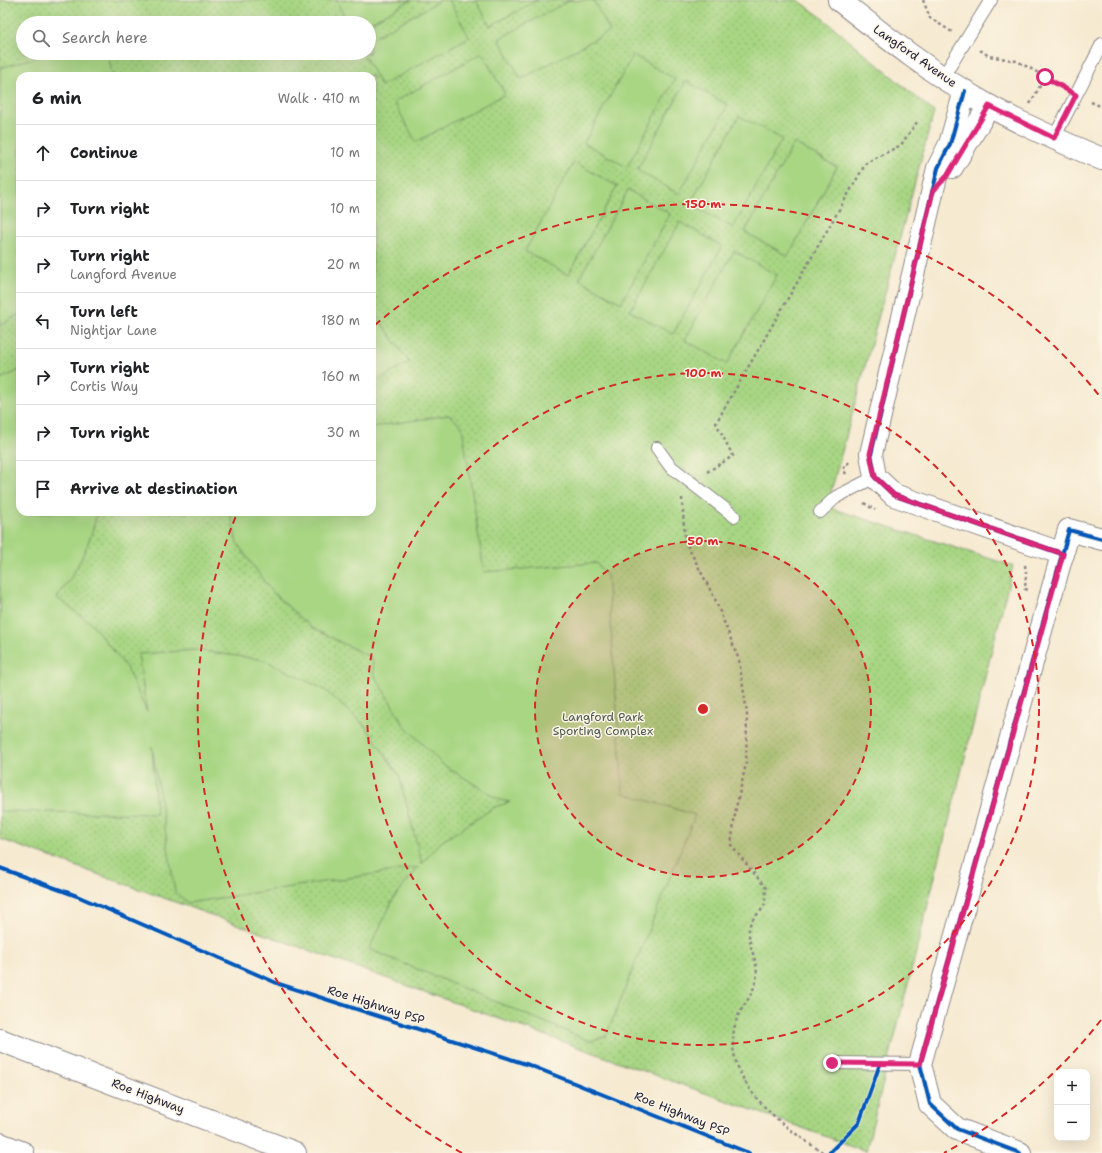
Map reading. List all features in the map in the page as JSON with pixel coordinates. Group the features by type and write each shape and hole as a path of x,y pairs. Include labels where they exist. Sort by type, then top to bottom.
{"main road":[{"name":"Langford Avenue","path":"839,0 887,38 943,77 989,106 1054,138 1102,159"},
{"path":"965,91 950,144 938,168 870,454 875,477 894,495 1063,554"},
{"path":"933,191 947,176 989,106"},
{"path":"1020,1153 957,1129 930,1104 920,1064 1069,530 1102,538"},
{"name":"Roe Highway","path":"0,1040 295,1153"},
{"path":"0,1144 23,1153"}],"lane":[{"path":"943,77 991,0"},
{"path":"1054,138 1102,44"},
{"path":"657,448 670,466 734,516"},
{"path":"820,512 836,497 875,477"},
{"path":"832,1063 920,1064"}],"path":[{"path":"923,0 930,18 989,56 1017,61 1076,95 1102,107"},
{"path":"824,1153 797,1136 756,1100 738,1068 732,1044 735,1024 743,1004 754,989 758,970 749,934 752,919 764,906 766,888 731,845 736,808 746,764 747,714 739,660 715,599 685,541 681,491 733,456 716,423 866,163 901,145 917,122"},
{"path":"850,460 843,469 859,500 878,511"},
{"path":"1022,560 1026,573 1025,589 1051,597"}],"green space":[{"name":"Langford Park Sporting Complex","path":"0,0 798,0 820,16 934,112 827,507 1013,566 866,1151 0,839"},
{"path":"336,0 411,0 376,19 376,16 344,16"},
{"path":"441,0 449,0 469,37 381,86 376,77 376,72 373,72 367,60 376,60 376,36"},
{"path":"476,0 538,0 490,26"},
{"path":"570,0 593,0 610,31 521,79 499,39"},
{"path":"482,53 505,94 416,142 394,102"},
{"path":"633,55 675,79 627,167 584,143"},
{"path":"27,60 109,60 112,72 16,72 16,316 0,326 0,68"},
{"path":"686,81 728,105 679,194 637,170"},
{"path":"739,116 782,139 733,228 690,204"},
{"path":"794,143 837,167 788,256 745,232"},
{"path":"574,162 617,186 568,275 525,251"},
{"path":"628,190 670,214 621,303 579,279"},
{"path":"680,222 722,246 673,334 630,311"},
{"path":"734,251 777,275 727,364 685,340"},
{"path":"376,315 409,362 376,382"},
{"path":"16,372 16,516 96,516 91,535 82,557 57,598 92,624 126,667 147,712 138,654 195,650 264,660 325,690 366,727 399,775 422,864 438,844 495,807 510,802 500,800 442,764 404,725 374,674 372,658 312,628 271,591 237,543 231,516 376,516 376,426 449,415 462,426 484,572 596,563 607,575 623,793 695,815 606,1036 590,1041 369,949 394,898 419,867 188,903 175,892 152,747 156,814 0,811 0,379"}],"cycle path":[{"path":"965,91 950,144 938,168 871,454 875,477 894,495 1063,554"},
{"path":"1020,1153 957,1129 930,1104 920,1064 1069,530 1102,539"},
{"name":"Roe Highway PSP","path":"0,868 77,896 279,984 529,1065 749,1153"},
{"path":"829,1153 859,1123 880,1064"}],"route":[{"path":"832,1063 920,1064 1063,554 894,495 875,477 870,454 933,191 947,176 989,106 1054,138 1076,95 1045,77"}]}
